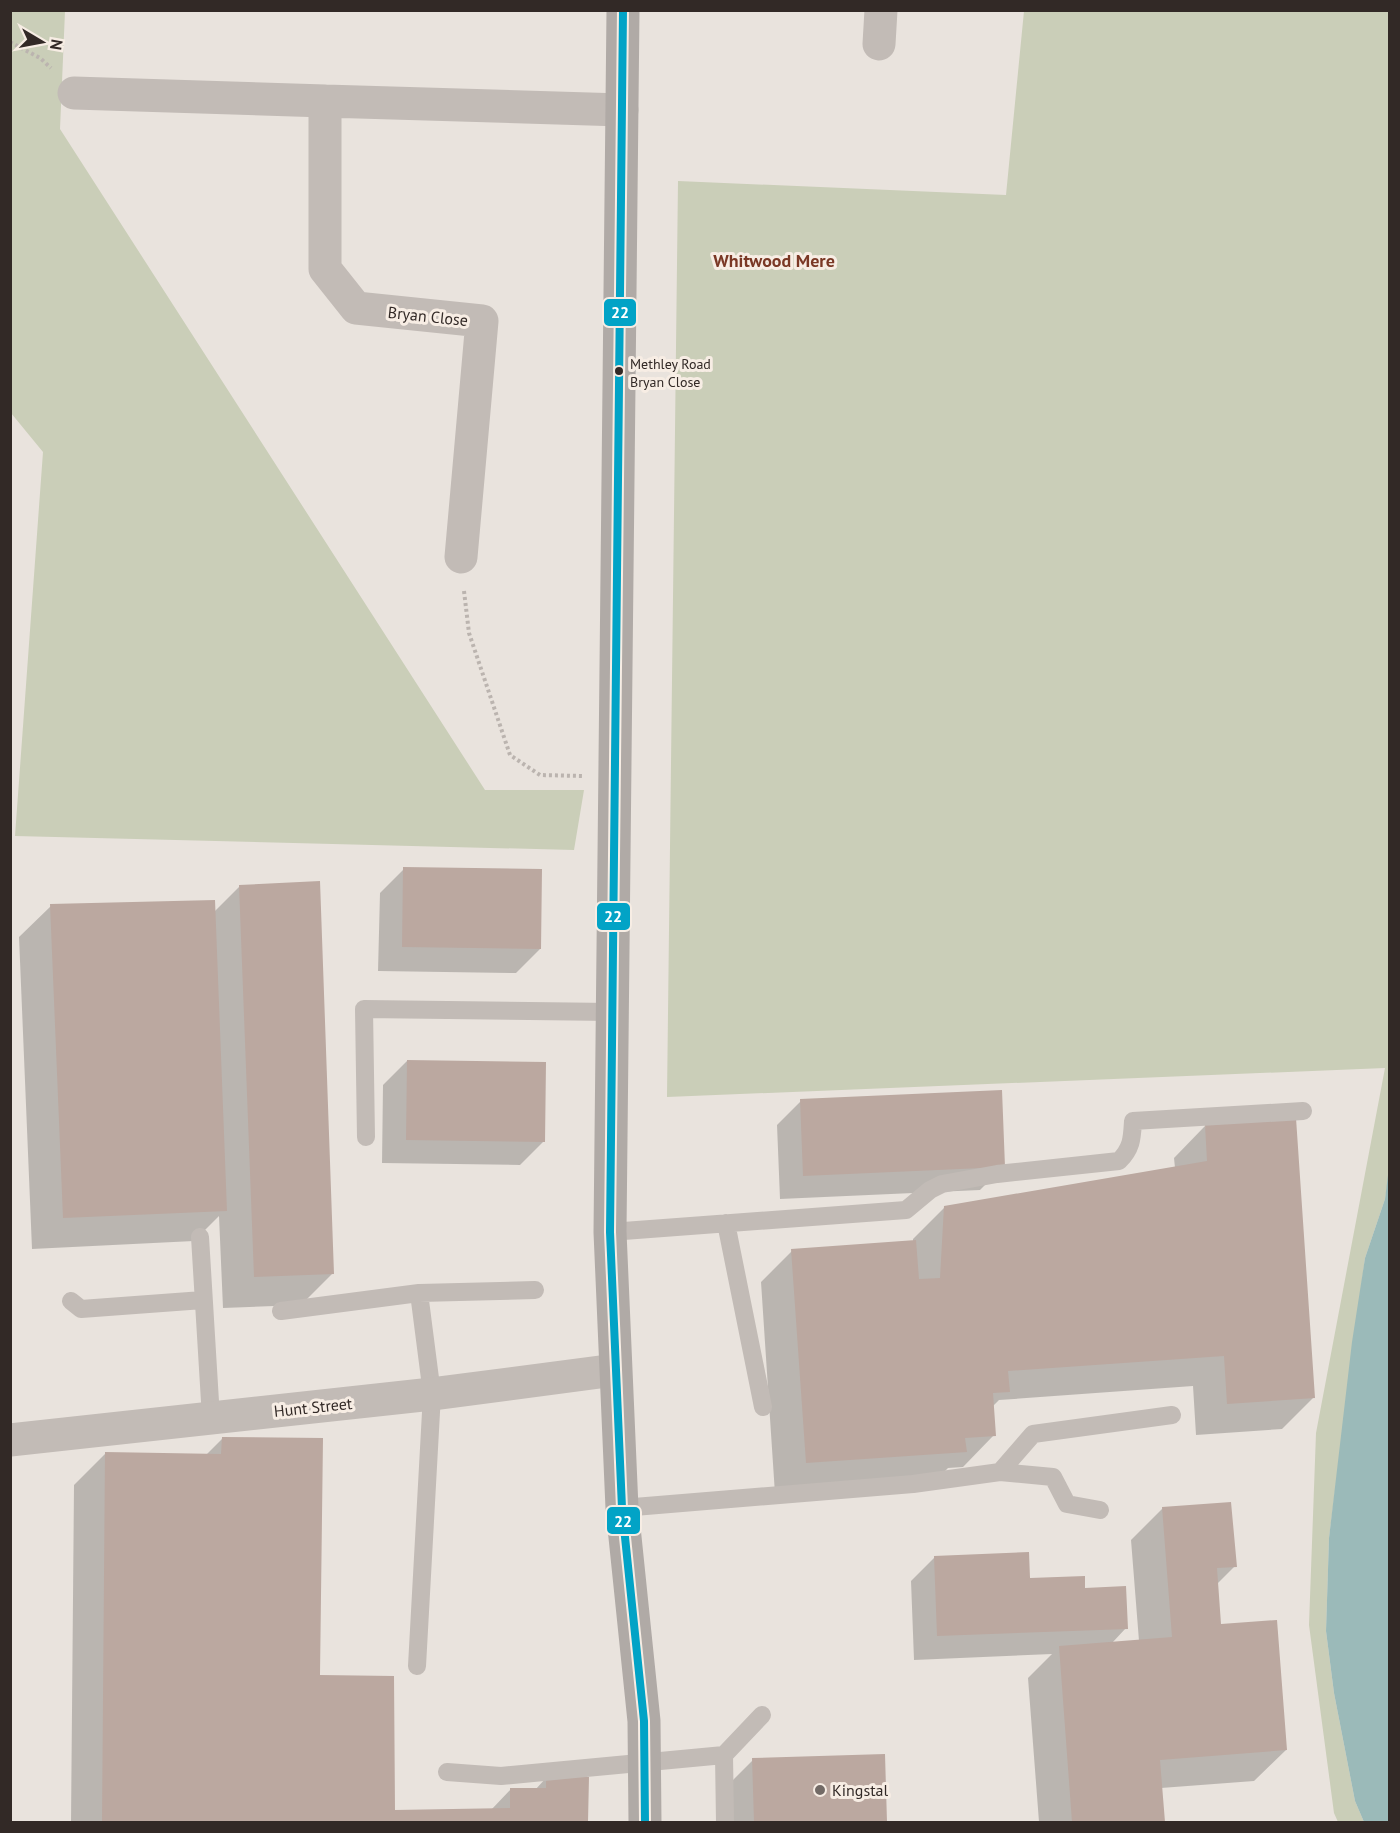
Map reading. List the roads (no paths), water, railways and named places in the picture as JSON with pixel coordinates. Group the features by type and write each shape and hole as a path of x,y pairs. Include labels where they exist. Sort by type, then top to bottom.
{"main road":[{"path":"623,10 610,1232 622,1508 644,1721 645,1822"}],"street":[{"path":"879,44 881,10"},
{"path":"74,93 622,110"},
{"name":"Bryan Close","path":"325,101 325,269 356,308 482,321 461,557"},
{"name":"Hunt Street","path":"10,1440 432,1394 615,1370"}],"lane":[{"path":"366,1137 364,1009 613,1012"},
{"path":"610,1232 906,1210 930,1190 942,1184 997,1174 1119,1161 1128,1152 1132,1141 1132,1122 1303,1111"},
{"path":"726,1223 763,1407"},
{"path":"200,1237 211,1418"},
{"path":"281,1311 419,1293 535,1290"},
{"path":"417,1666 432,1394 419,1293"},
{"path":"71,1301 81,1309 203,1300"},
{"path":"1000,1472 1033,1434 1172,1415"},
{"path":"622,1508 913,1484 1000,1472 1053,1477 1067,1504 1100,1510"},
{"path":"447,1772 501,1776 724,1755 762,1715"},
{"path":"724,1755 725,1822"}],"water":[{"path":"1389,1167 1390,1822 1364,1822 1355,1801 1334,1693 1326,1631 1329,1538 1352,1342 1365,1258 1385,1199"}],"place":[{"name":"Methley Road Bryan Close","path":"619,371"},
{"name":"Kingstal","path":"820,1790"}],"district":[{"name":"Whitwood Mere","path":"774,261"}]}
